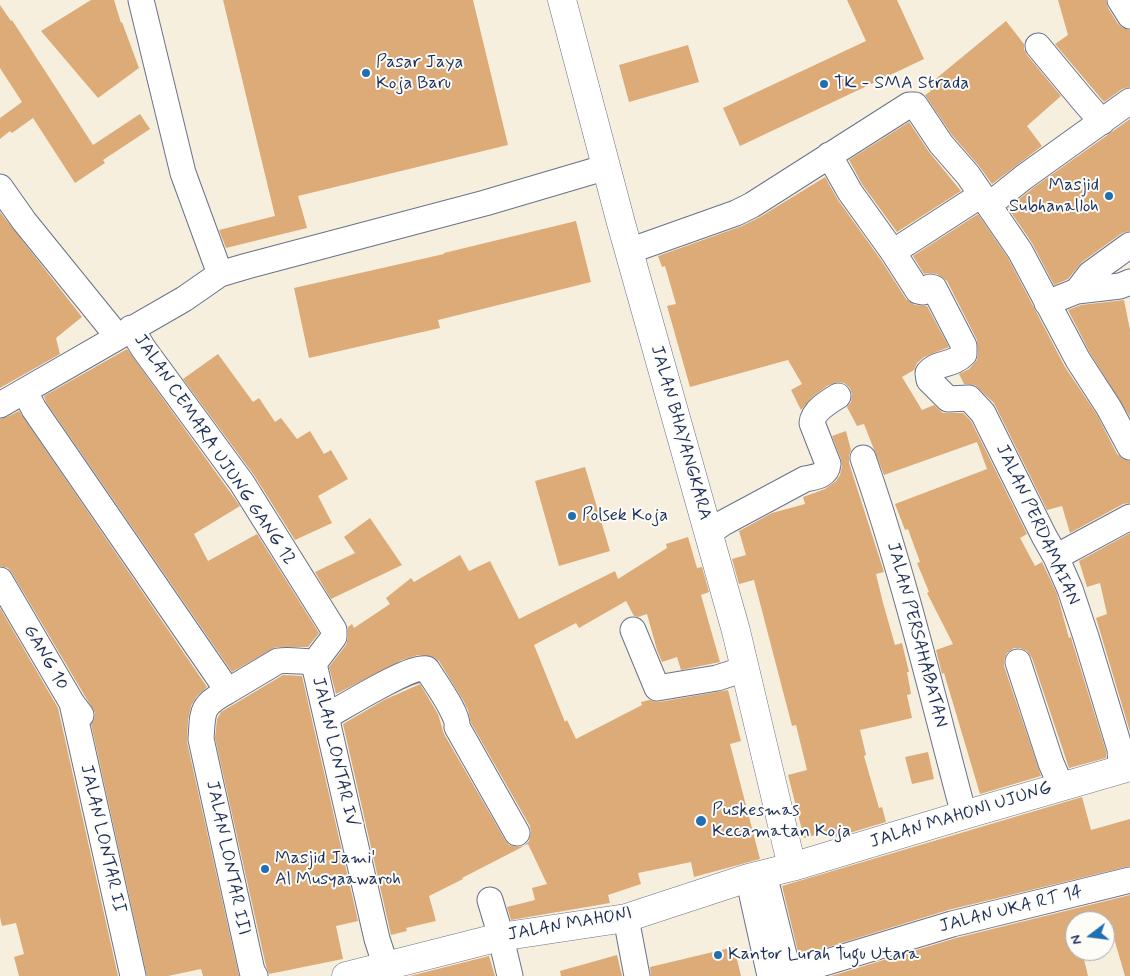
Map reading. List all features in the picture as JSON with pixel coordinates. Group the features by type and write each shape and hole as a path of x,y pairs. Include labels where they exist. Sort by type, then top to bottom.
{"street":[{"path":"141,0 183,173 220,274"},
{"name":"JALAN BHAYANGKARA","path":"562,0 629,251 709,533 745,669 792,867"},
{"path":"1120,0 1130,16"},
{"path":"1038,46 1102,122"},
{"path":"829,155 850,192 894,252 1024,177 1130,101"},
{"path":"629,251 736,213 790,182 909,105 914,105 941,144 968,175 1020,250 1078,360 1120,405 1130,447"},
{"path":"0,405 184,299 220,274 485,203 607,167"},
{"name":"JALAN CEMARA UJUNG GANG 12","path":"0,187 24,221 125,332 143,348 242,483 330,621"},
{"path":"1077,291 1090,274 1130,245"},
{"name":"JALAN PERDAMAIAN","path":"894,252 918,291 923,292 930,287 934,288 964,346 964,354 958,360 932,368 928,373 929,380 948,399 969,398 976,404 990,425 1070,589 1126,768"},
{"path":"1047,303 1077,291 1120,286 1130,282"},
{"path":"25,392 34,409 220,682 278,661 315,662"},
{"path":"709,533 723,523 805,480 825,473 828,469 828,464 812,419 819,410 838,396"},
{"name":"JALAN PERSAHABATAN","path":"862,458 883,517 924,659 964,815"},
{"path":"1056,557 1130,517"},
{"name":"GANG 10","path":"0,580 72,703 95,733"},
{"name":"JALAN LONTAR IV","path":"330,621 334,630 334,637 315,662 377,939 387,971"},
{"path":"633,630 657,688 717,678 745,669"},
{"path":"1018,662 1051,763 1061,786"},
{"path":"327,716 400,676 422,668 428,669 458,722 457,727 517,833"},
{"name":"JALAN LONTAR III","path":"220,682 204,710 201,739 252,971 255,976"},
{"name":"JALAN LONTAR II","path":"72,703 133,976"},
{"name":"JALAN MAHONI UJUNG","path":"792,867 1126,768"},
{"name":"JALAN MAHONI","path":"346,976 387,971 500,937 626,918 756,876 792,867"},
{"path":"756,876 770,976"},
{"name":"JALAN UKA RT 14","path":"756,876 788,971 791,973 952,924 1130,880"},
{"path":"490,900 510,976"},
{"path":"626,918 637,976"}],"building":[{"path":"91,0 114,0 139,68 98,98 41,31"},
{"name":"Pasar Jaya Koja Baru","path":"223,0 473,0 508,145 298,196 307,228 226,248 219,230 275,216"},
{"name":"TK - SMA Strada","path":"847,0 897,0 924,59 740,146 723,108 866,41"},
{"path":"1058,0 1106,0 1108,8 1118,24 1130,30 1130,87 1122,89 1104,102 1055,44 1068,35"},
{"path":"0,5 12,20 93,145 140,114 150,129 103,160 105,163 75,183 33,118 0,139 0,118 22,102 0,68"},
{"path":"1006,21 1024,44 1027,55 1061,96 1027,126 1042,146 992,184 952,135 925,95 931,91 927,86"},
{"path":"688,45 699,82 629,102 619,65"},
{"path":"1130,119 1130,231 1122,233 1082,262 1068,279 1054,285 1032,243 1008,208"},
{"path":"909,122 929,152 961,191 897,232 862,184 849,160"},
{"path":"825,177 838,200 906,299 915,305 927,306 949,347 924,357 917,363 914,370 902,377 922,410 934,405 943,413 963,413 971,421 1027,534 1020,538 1035,566 1042,562 1057,594 1069,638 1071,637 1106,751 1106,758 1069,768 1032,658 1027,651 1014,648 1007,653 1004,666 1041,776 980,794 936,650 953,644 927,593 929,592 917,563 920,562 908,529 905,530 895,504 987,469 977,442 884,475 864,424 857,426 847,407 851,402 852,395 850,388 844,383 837,382 827,386 812,397 801,410 791,390 802,384 788,360 690,387 667,306 676,304 665,266 662,267 658,256 742,226"},
{"path":"0,212 82,317 56,338 60,354 0,388"},
{"path":"978,214 1008,258 1065,367 1097,415 1117,454 1123,459 1130,461 1130,503 1123,504 1070,533 1062,506 1047,510 994,403 975,385 964,384 959,374 969,369 977,360 977,340 947,281 937,274 924,274 913,256"},
{"path":"576,221 591,282 438,320 440,328 309,358 294,288 444,254"},
{"path":"1124,300 1130,330 1130,417 1090,353 1068,310 1081,305"},
{"path":"127,349 240,506 194,534 208,561 257,534 319,633 308,647 276,647 232,672 46,402 44,396"},
{"path":"218,354 253,402 259,398 275,422 281,418 297,439 310,431 324,454 331,450 348,479 318,496 332,523 295,540 254,475 183,379"},
{"path":"19,411 207,687 197,696 191,706 187,742 239,976 203,976 201,969 168,976 147,976 91,724 95,713 12,573 8,568 0,566 0,419"},
{"path":"846,431 851,450 849,463 884,572 876,574 883,603 895,645 902,643 909,672 907,672 911,694 907,695 912,718 860,730 866,755 864,756 879,808 882,807 886,822 836,837 834,830 804,838 788,775 807,770 796,725 792,726 754,580 739,584 732,559 746,555 739,531 772,513 805,504 803,497 825,489 836,481 842,466 832,436"},
{"name":"Polsek Koja","path":"585,467 610,551 559,566 535,481"},
{"path":"370,518 402,565 331,599 315,572 355,553 344,537"},
{"path":"1130,533 1130,732 1096,618 1107,614 1100,583 1087,587 1079,561"},
{"path":"688,537 697,568 702,567 709,592 701,595 720,662 681,670 677,657 662,662 647,614 638,617 634,616 626,601 579,628 576,623 534,645 565,722 567,720 576,739 642,705 641,702 649,700 659,702 728,690 741,741 730,744 760,859 694,877 691,862 638,873 641,884 608,895 610,903 511,920 507,907 535,900 532,888 547,884 528,844 429,896 436,921 406,928 407,931 391,935 343,724 384,700 420,684 438,714 444,734 505,840 509,845 516,847 524,846 529,841 531,833 530,826 471,723 463,700 439,661 434,657 418,655 402,660 336,694 329,667 346,645 348,627 352,624 354,628 390,604 386,598 411,578 414,582 460,555 469,571 490,561 519,619 615,571 618,579 667,548 666,544"},
{"path":"0,608 58,708 118,976 19,976 14,957 24,954 16,923 2,926 0,917"},
{"path":"283,675 302,676 358,921 336,926 343,959 269,974 215,738 217,719 221,712"},
{"path":"928,752 934,779 912,784 905,757"},
{"path":"1082,797 1091,830 1130,819 1130,866 948,910 799,956 782,886"},
{"path":"1130,895 1130,976 1125,976 1115,942 1115,911 1065,911"},
{"path":"1065,911 1065,961 1084,961 1088,976 831,976 956,938"},
{"name":"Kantor Lurah Tugu Utara","path":"734,947 741,976 651,976 650,967"},
{"path":"617,955 622,976 561,976 560,971"},
{"path":"489,956 495,976 410,976"}],"place":[{"name":"Pasar Jaya Koja Baru","path":"366,73"},
{"name":"TK - SMA Strada","path":"824,84"},
{"name":"Masjid Subhanalloh","path":"1109,196"},
{"name":"Polsek Koja","path":"572,516"},
{"name":"Puskesmas Kecamatan Koja","path":"701,821"},
{"name":"Masjid Jami' Al Musyaawaroh","path":"265,869"},
{"name":"Kantor Lurah Tugu Utara","path":"718,955"}]}
